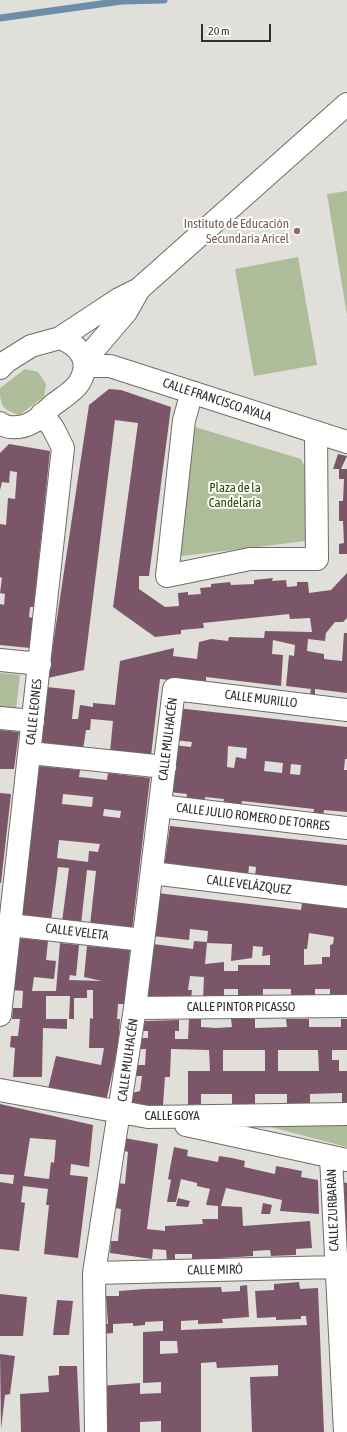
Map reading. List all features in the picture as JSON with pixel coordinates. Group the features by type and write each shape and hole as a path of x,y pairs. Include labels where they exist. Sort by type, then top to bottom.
{"street":[{"path":"2,363 31,346 60,338 118,299 139,289 347,104"},
{"path":"1,426 17,427 30,424 79,384 85,363 126,312 139,289"},
{"path":"60,338 71,342 85,363"},
{"name":"CALLE FRANCISCO AYALA","path":"85,363 110,366 347,442"},
{"path":"192,392 184,420 167,576 250,559 317,559 316,432"},
{"name":"CALLE LEONES","path":"0,1016 63,448 53,428 42,414"},
{"path":"0,660 40,664"},
{"name":"CALLE MURILLO","path":"174,688 347,710"},
{"name":"CALLE MULHACÉN","path":"96,1432 94,1273 120,1113 135,1008 174,688"},
{"path":"0,718 33,721"},
{"path":"30,753 165,766"},
{"name":"CALLE JULIO ROMERO DE TORRES","path":"160,806 347,828"},
{"name":"CALLE VELÁZQUEZ","path":"152,873 347,897"},
{"name":"CALLE VELETA","path":"10,924 143,940"},
{"name":"CALLE PINTOR PICASSO","path":"135,1008 347,1006"},
{"name":"CALLE GOYA","path":"0,1090 148,1117 347,1114"},
{"path":"148,1117 339,1158"},
{"name":"CALLE ZURBARÁN","path":"339,1158 336,1267 345,1432"},
{"name":"CALLE MIRÓ","path":"94,1273 336,1267"}],"green space":[{"path":"347,191 347,315 327,194"},
{"path":"298,257 317,365 254,376 235,269"},
{"path":"25,369 38,372 46,384 44,397 19,415 9,411 3,406 0,388"},
{"name":"Plaza de la Candelaría","path":"195,427 301,459 307,472 306,541 174,557 186,432"},
{"path":"0,673 20,675 16,709 0,708"},
{"path":"347,1120 347,1147 248,1121"}],"building":[{"path":"109,389 121,390 171,407 149,576 139,576 139,589 165,607 179,606 178,593 188,592 188,595 201,594 200,588 211,587 211,584 230,582 231,585 254,584 254,580 273,578 272,581 286,580 287,587 297,586 297,582 308,582 309,593 331,590 347,573 347,618 343,622 335,622 326,633 325,641 308,639 307,651 324,654 324,659 342,661 344,633 347,633 347,693 315,689 315,696 310,695 311,689 286,686 289,655 294,656 295,645 273,640 272,654 283,655 281,686 206,677 206,684 160,679 151,756 110,752 113,721 91,719 90,730 86,730 83,750 40,745 47,687 75,690 72,719 78,719 80,705 93,707 93,703 115,705 120,661 174,648 173,656 197,659 199,642 211,639 228,641 229,637 264,638 265,631 312,632 310,618 290,619 289,614 203,623 204,628 181,630 181,634 155,637 113,607 138,423 115,420 84,670 48,678 89,405"},
{"path":"9,444 50,451 34,607 30,607 29,617 33,618 30,648 0,645 0,604 4,605 5,594 0,593 2,578 0,577 0,524 6,525 8,498 15,499 17,472 10,471 9,483 2,482 0,490 0,453"},
{"path":"338,454 347,456 341,469 347,469 347,554 339,554 339,544 344,543 343,521 339,521 339,501 343,501 344,479 339,479 339,469 333,469"},
{"path":"177,708 347,727 347,759 345,759 344,770 347,770 347,812 324,810 323,816 313,815 314,809 242,801 241,807 223,805 224,799 205,797 205,803 186,801 187,794 169,792 173,745 191,747 192,742 174,740","holes":["228,746 247,748 246,759 236,757 234,768 227,767","265,761 283,763 282,773 264,771","291,764 301,765 300,775 290,774"]},
{"path":"0,730 19,732 14,769 0,769"},
{"path":"38,766 80,770 79,777 107,780 108,773 150,778 132,930 90,925 96,871 87,870 81,924 62,922 69,868 58,867 51,921 20,917","holes":["63,794 93,797 92,807 62,804","104,809 121,811 120,818 103,816","59,840 100,844 98,852 89,851 88,862 57,858"]},
{"path":"0,793 11,794 1,883 0,883"},
{"path":"170,826 347,845 347,887 255,877 256,867 249,866 248,876 164,867"},
{"path":"157,893 301,910 302,903 347,908 347,997 330,997 330,989 315,989 315,997 291,998 291,989 263,989 263,998 238,998 238,989 224,989 224,999 203,999 204,977 190,976 188,990 192,990 191,999 145,999 153,944 193,949 194,941 207,942 208,931 190,929 189,940 152,936","holes":["309,933 334,937 333,944 330,945 330,957 322,957 322,964 304,965 304,949 307,949","207,943 232,944 231,961 252,958 253,946 263,947 262,956 270,955 270,965 238,965 238,971 224,971 224,962 205,964"]},
{"path":"17,938 48,941 46,960 56,961 54,979 34,977 32,991 56,991 60,943 79,945 76,976 70,975 69,980 102,981 84,977 87,946 130,950 125,1004 118,1004 117,1019 120,1019 118,1048 106,1101 48,1089 56,1056 101,1065 104,1048 89,1048 90,1018 93,1019 93,990 87,990 87,998 74,998 74,1019 69,1019 70,996 46,996 46,1019 67,1019 67,1029 43,1028 42,1077 13,1077 15,1048 10,1047 11,1036 18,1036 20,1019 12,1019 13,1008 22,1008 23,991 12,990"},
{"path":"189,1019 201,1019 201,1027 216,1028 232,1027 231,1019 255,1019 255,1028 287,1027 286,1019 309,1019 309,1027 341,1027 341,1019 347,1019 347,1050 332,1050 332,1060 339,1060 339,1071 347,1071 347,1103 342,1103 342,1093 310,1094 310,1103 287,1104 287,1094 255,1094 255,1104 232,1104 232,1094 201,1094 201,1104 188,1105 188,1071 210,1071 209,1050 171,1049 170,1077 165,1077 163,1105 130,1105 132,1093 140,1091 142,1076 135,1076 137,1065 145,1065 146,1049 140,1049 142,1038 148,1038 148,1031 143,1031 145,1021 179,1020 179,1031 175,1031 175,1039 188,1039","holes":["223,1050 265,1050 265,1071 223,1071","278,1050 318,1050 319,1071 278,1071"]},
{"path":"0,1104 93,1125 89,1167 71,1164 70,1175 88,1177 78,1258 44,1254 49,1205 46,1205 48,1189 23,1186 21,1202 25,1203 19,1251 0,1249 0,1182 13,1184 14,1175 0,1174","holes":["30,1138 56,1140 54,1163 51,1162 49,1179 24,1176"]},
{"path":"124,1138 158,1144 147,1229 165,1231 165,1226 203,1224 202,1219 218,1219 218,1206 206,1205 210,1189 197,1186 197,1183 181,1179 176,1202 167,1202 171,1180 168,1179 174,1147 188,1150 187,1156 218,1162 219,1156 232,1158 245,1161 244,1167 275,1174 276,1166 302,1171 301,1177 318,1180 319,1214 280,1211 282,1200 226,1188 221,1206 242,1207 243,1226 310,1221 312,1248 296,1249 296,1255 271,1256 270,1250 253,1251 253,1256 192,1260 192,1254 175,1254 175,1260 167,1261 166,1250 153,1249 152,1259 110,1253 111,1241 118,1241 121,1209 115,1208 118,1183 125,1184 128,1152 122,1150"},
{"path":"342,1182 347,1183 347,1258 339,1229 346,1229"},
{"path":"178,1198 190,1201 188,1207 176,1206"},
{"path":"263,1203 272,1205 270,1214 261,1214"},
{"path":"299,1282 300,1289 318,1288 324,1432 252,1432 250,1377 278,1376 278,1365 217,1368 216,1362 201,1363 201,1432 161,1432 161,1421 140,1422 140,1432 102,1432 100,1386 140,1383 140,1394 161,1393 161,1382 143,1383 143,1332 163,1331 163,1321 145,1322 145,1325 133,1326 133,1323 113,1324 113,1333 101,1334 101,1324 108,1324 106,1296 119,1296 119,1291 145,1289 221,1287 222,1292 240,1291 240,1286 247,1285 249,1317 222,1319 223,1323 198,1324 198,1320 181,1321 181,1330 307,1325 306,1316 301,1316 301,1319 276,1320 276,1317 257,1318 255,1291 274,1290 274,1284","holes":["160,1341 177,1341 178,1353 160,1354"]},
{"path":"0,1294 27,1297 23,1336 0,1336"},
{"path":"57,1300 73,1301 69,1335 53,1335"},
{"path":"0,1354 15,1356 10,1394 5,1395 1,1429"},
{"path":"59,1366 77,1366 80,1432 21,1432 20,1394 49,1392 48,1376 59,1375"}],"waterway":[{"path":"0,18 122,1 164,0"}],"place":[{"name":"Instituto de Educación Secundaria Aricel","path":"297,231"}]}
